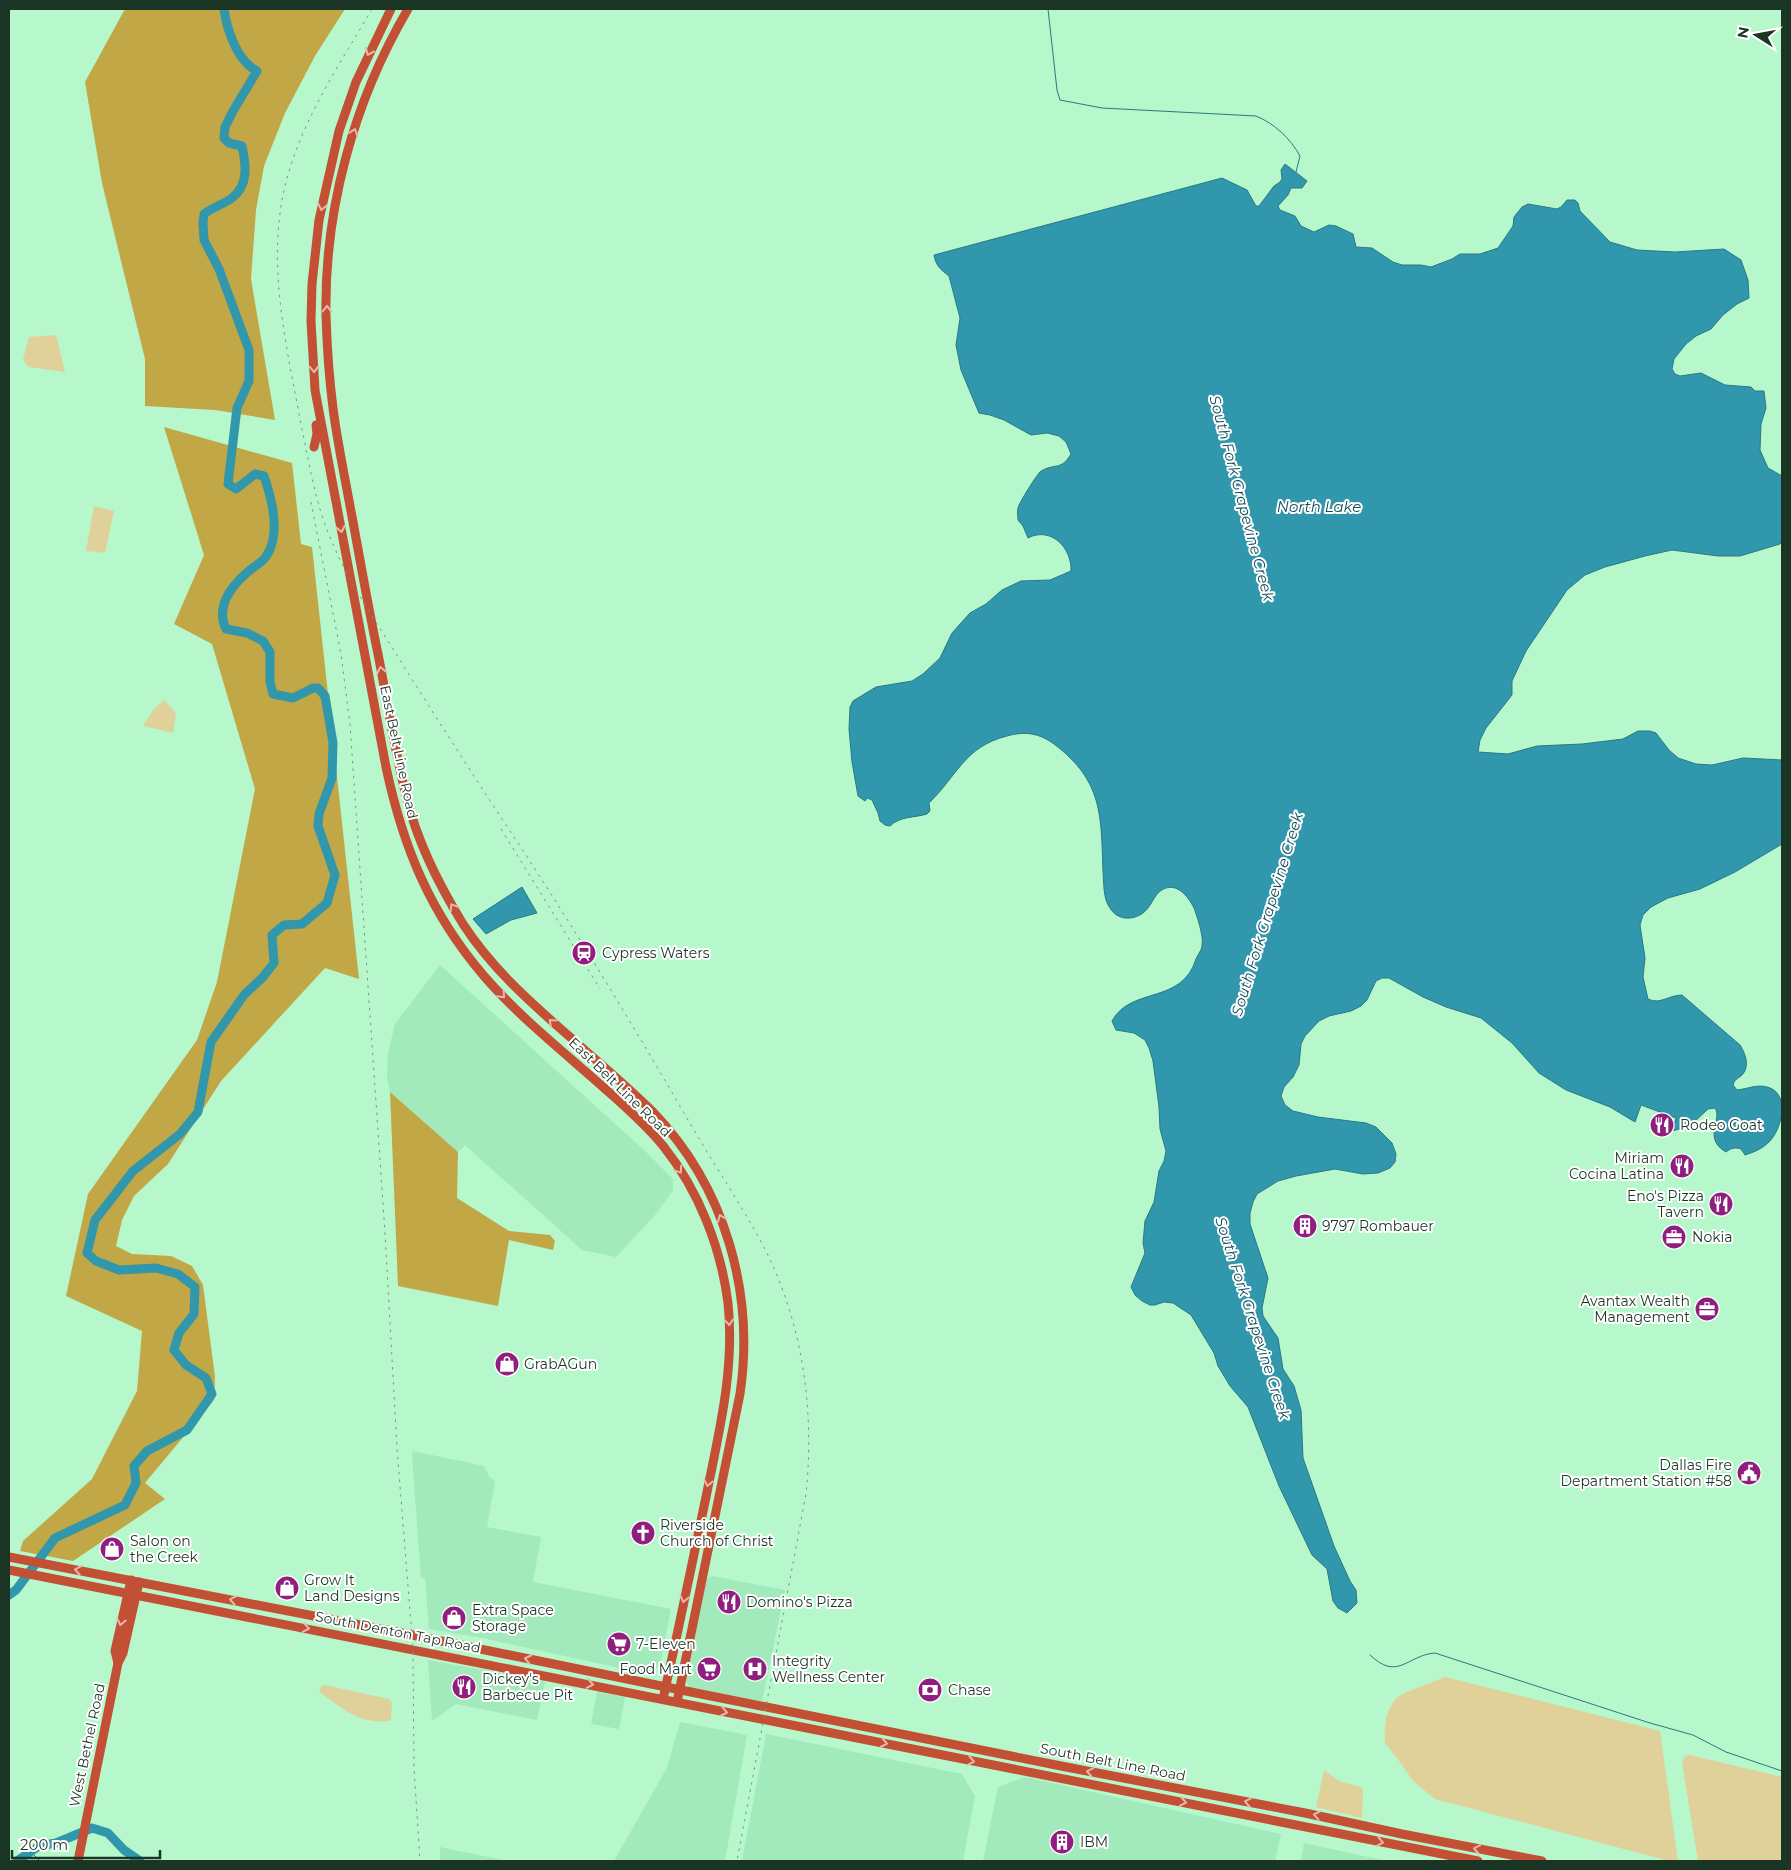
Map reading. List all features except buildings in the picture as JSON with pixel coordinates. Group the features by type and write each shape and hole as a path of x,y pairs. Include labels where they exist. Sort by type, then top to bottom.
{"main road":[{"name":"East Belt Line Road","path":"391,9 356,82 334,152 319,220 312,284 311,321 315,390 395,808 417,870 453,934 470,958 506,1000 638,1119 665,1148 685,1178 708,1223 721,1266 727,1296 730,1333 727,1392 663,1699"},
{"name":"East Belt Line Road","path":"408,9 378,66 346,154 330,237 326,312 328,363 333,410 407,800 417,832 442,890 466,928 502,976 633,1093 676,1140 698,1170 714,1202 726,1232 735,1263 743,1303 744,1365 677,1702"},
{"path":"334,152 346,154"},
{"path":"314,446 317,434 313,406 315,390"},
{"path":"375,708 389,706"},
{"path":"424,884 434,884 442,890"},
{"path":"470,958 480,948"},
{"path":"665,1148 676,1140"},
{"path":"721,1266 735,1263"},
{"name":"South Denton Tap Road","path":"9,1557 472,1647 679,1690"},
{"name":"South Denton Tap Road","path":"9,1570 663,1699"},
{"name":"West Bethel Road","path":"79,1858 118,1663 115,1651 135,1581"},
{"path":"258,1619 261,1606"},
{"path":"347,1636 349,1623"},
{"path":"469,1660 472,1647"},
{"path":"558,1678 561,1666"},
{"name":"South Belt Line Road","path":"679,1690 1138,1781 1305,1812 1402,1834 1542,1861"},
{"name":"South Belt Line Road","path":"663,1699 1478,1861"},
{"path":"782,1724 788,1711"},
{"path":"1135,1793 1138,1781"}],"shaded area":[{"path":"125,9 345,9 315,56 285,113 264,166 256,210 251,279 275,420 215,410 145,406 145,359 102,183 85,82"},
{"path":"56,335 65,372 29,367 23,360 29,337"},
{"path":"164,427 292,463 301,544 312,547 359,979 325,968 221,1081 168,1164 134,1196 122,1220 116,1246 132,1254 171,1256 192,1266 203,1285 215,1377 214,1400 145,1483 165,1499 73,1561 20,1551 23,1541 92,1479 137,1391 142,1331 66,1296 88,1194 197,1040 217,982 255,789 212,644 174,624 204,555"},
{"path":"94,506 114,511 105,553 86,551"},
{"path":"164,700 176,713 173,733 143,726 153,710"},
{"path":"440,965 645,1151 673,1179 673,1190 655,1215 616,1257 582,1250 465,1145 458,1152 390,1092 387,1078 388,1053 395,1024"},
{"path":"390,1092 458,1152 457,1198 509,1231 550,1235 555,1241 553,1250 509,1240 498,1306 398,1286"},
{"path":"413,1451 484,1466 490,1478 495,1481 487,1527 541,1537 533,1582 671,1609 660,1665 648,1674 482,1638 429,1629 425,1578 421,1578"},
{"path":"712,1576 785,1590 762,1702 689,1687 687,1683 686,1679 706,1579"},
{"path":"428,1660 545,1681 537,1720 456,1704 432,1721"},
{"path":"1445,1677 1660,1731 1678,1861 1669,1861 1435,1799 1414,1782 1385,1743 1385,1726 1387,1714 1399,1696"},
{"path":"324,1685 389,1699 392,1702 391,1719 389,1721 378,1721 352,1715 321,1693 319,1689"},
{"path":"597,1692 625,1697 619,1729 591,1724"},
{"path":"680,1722 747,1735 725,1861 614,1861 667,1768"},
{"path":"766,1734 962,1774 975,1796 963,1861 742,1861"},
{"path":"1690,1755 1782,1777 1782,1861 1698,1861 1682,1763 1685,1756"},
{"path":"1324,1770 1339,1781 1361,1787 1363,1790 1362,1818 1316,1807"},
{"path":"1025,1777 1281,1834 1275,1861 983,1861 998,1787"},
{"path":"1304,1843 1386,1861 1301,1861"},
{"path":"440,1847 507,1861 440,1861"}],"water":[{"name":"North Lake","path":"1285,164 1307,181 1302,188 1291,188 1288,195 1278,206 1280,210 1295,216 1301,226 1314,232 1329,225 1336,226 1353,234 1356,247 1372,248 1393,262 1402,265 1431,267 1460,254 1480,254 1498,248 1513,226 1514,217 1522,207 1528,204 1557,209 1567,200 1575,200 1580,211 1610,242 1637,250 1675,252 1724,249 1741,260 1748,280 1749,298 1737,304 1723,315 1711,329 1696,336 1686,344 1674,359 1672,369 1675,374 1680,376 1701,373 1725,385 1751,387 1755,391 1764,391 1766,408 1761,424 1760,450 1768,468 1782,476 1782,539 1780,544 1740,556 1718,556 1672,550 1605,567 1585,575 1567,590 1526,651 1512,681 1512,695 1486,728 1480,740 1478,752 1508,754 1537,746 1582,744 1623,739 1638,731 1650,731 1656,733 1678,758 1696,764 1712,765 1743,758 1782,760 1782,844 1735,872 1700,889 1668,898 1651,907 1643,915 1640,925 1645,958 1643,977 1648,999 1657,1001 1682,995 1740,1045 1745,1056 1746,1068 1733,1085 1737,1090 1763,1086 1775,1091 1782,1104 1782,1112 1778,1129 1774,1136 1764,1147 1745,1155 1741,1149 1737,1148 1726,1152 1715,1141 1714,1129 1717,1113 1715,1108 1708,1109 1690,1126 1672,1131 1676,1118 1641,1105 1635,1122 1610,1107 1566,1090 1539,1073 1512,1043 1481,1018 1446,1007 1423,997 1389,978 1382,978 1376,981 1367,1000 1361,1006 1319,1021 1305,1036 1301,1044 1299,1065 1293,1077 1284,1087 1281,1096 1285,1105 1293,1111 1318,1117 1366,1123 1376,1127 1392,1143 1396,1154 1395,1162 1390,1168 1378,1173 1363,1174 1335,1169 1278,1181 1257,1194 1250,1213 1250,1224 1268,1278 1262,1308 1263,1316 1278,1338 1283,1369 1294,1386 1301,1410 1303,1458 1334,1546 1356,1590 1357,1603 1347,1613 1338,1608 1333,1601 1327,1569 1312,1555 1279,1486 1248,1407 1230,1386 1218,1366 1214,1353 1191,1315 1173,1303 1164,1302 1150,1305 1135,1295 1131,1287 1145,1253 1143,1243 1145,1221 1154,1202 1159,1171 1166,1151 1160,1129 1153,1061 1149,1048 1145,1040 1134,1033 1116,1030 1112,1021 1120,1010 1131,1003 1168,990 1180,983 1189,973 1201,949 1202,941 1194,908 1185,894 1176,888 1170,887 1159,892 1148,908 1139,916 1125,918 1113,912 1105,896 1100,816 1091,786 1070,758 1043,737 1026,733 1014,734 992,741 981,747 963,763 929,803 930,811 927,814 903,819 890,826 880,821 872,800 867,798 865,801 858,796 849,729 850,707 853,701 876,687 912,681 923,674 940,658 952,633 970,613 986,604 1002,590 1021,581 1050,580 1071,571 1068,554 1058,541 1045,535 1036,535 1028,538 1018,520 1018,508 1021,501 1039,473 1061,465 1071,454 1066,442 1059,436 1047,433 1031,435 1004,420 979,413 961,370 956,345 960,318 949,276 939,267 934,255 1222,178 1247,190 1256,206 1259,206 1274,186 1282,179 1281,170"},
{"path":"522,887 537,913 511,920 486,934 473,919"}],"waterway":[{"path":"9,1595 16,1590 55,1538 125,1505 136,1483 134,1466 147,1451 187,1430 212,1394 206,1378 186,1365 174,1350 179,1333 194,1314 195,1287 178,1274 156,1268 119,1270 96,1261 87,1253 95,1220 133,1171 180,1134 198,1112 211,1042 244,995 263,977 274,963 272,935 284,925 302,924 327,903 335,875 318,826 319,814 332,778 333,743 325,696 318,688 313,688 293,698 273,694 270,682 270,652 263,641 247,633 226,629 223,620 224,604 227,596 237,582 266,557 274,537 274,516 264,476 255,474 236,489 228,484 237,408 249,381 249,350 219,269 204,240 204,214 232,198 244,181 245,160 242,146 229,143 224,138 225,127 257,71 244,60 234,44 224,9"},
{"name":"South Fork Grapevine Creek","path":"1048,9 1057,90 1060,100 1102,108 1256,116 1276,127 1296,149 1300,156 1296,172"},
{"path":"1370,1655 1380,1663 1395,1667 1435,1653 1650,1723 1693,1735 1726,1752 1782,1771"},
{"path":"17,1861 39,1846 56,1843 92,1828 108,1833 124,1850 140,1861"},
{"path":"30,1851 40,1861"}],"railway":[{"path":"372,9 334,72 311,116 292,162 285,186 280,215 278,272 284,329 309,463 321,511 338,556 360,597 574,930 759,1238 774,1268 786,1299 802,1363 808,1428 806,1494 737,1861"},
{"path":"311,502 341,654 350,724 385,1233 397,1448 413,1649 414,1768 420,1861"},
{"path":"501,829 600,989"}],"place":[{"name":"Cypress Waters","path":"584,953"},
{"name":"Rodeo Goat","path":"1662,1125"},
{"name":"Miriam Cocina Latina","path":"1682,1166"},
{"name":"Eno's Pizza Tavern","path":"1721,1204"},
{"name":"9797 Rombauer","path":"1305,1226"},
{"name":"Nokia","path":"1674,1237"},
{"name":"Avantax Wealth Management","path":"1707,1309"},
{"name":"GrabAGun","path":"507,1364"},
{"name":"Dallas Fire Department Station #58","path":"1749,1473"},
{"name":"Riverside Church of Christ","path":"643,1533"},
{"name":"Salon on the Creek","path":"112,1549"},
{"name":"Grow It Land Designs","path":"287,1588"},
{"name":"Domino's Pizza","path":"729,1602"},
{"name":"Extra Space Storage","path":"454,1618"},
{"name":"7-Eleven","path":"619,1644"},
{"name":"Food Mart","path":"709,1669"},
{"name":"Integrity Wellness Center","path":"755,1669"},
{"name":"Dickey's Barbecue Pit","path":"464,1687"},
{"name":"Chase","path":"930,1690"},
{"name":"IBM","path":"1062,1842"}]}
